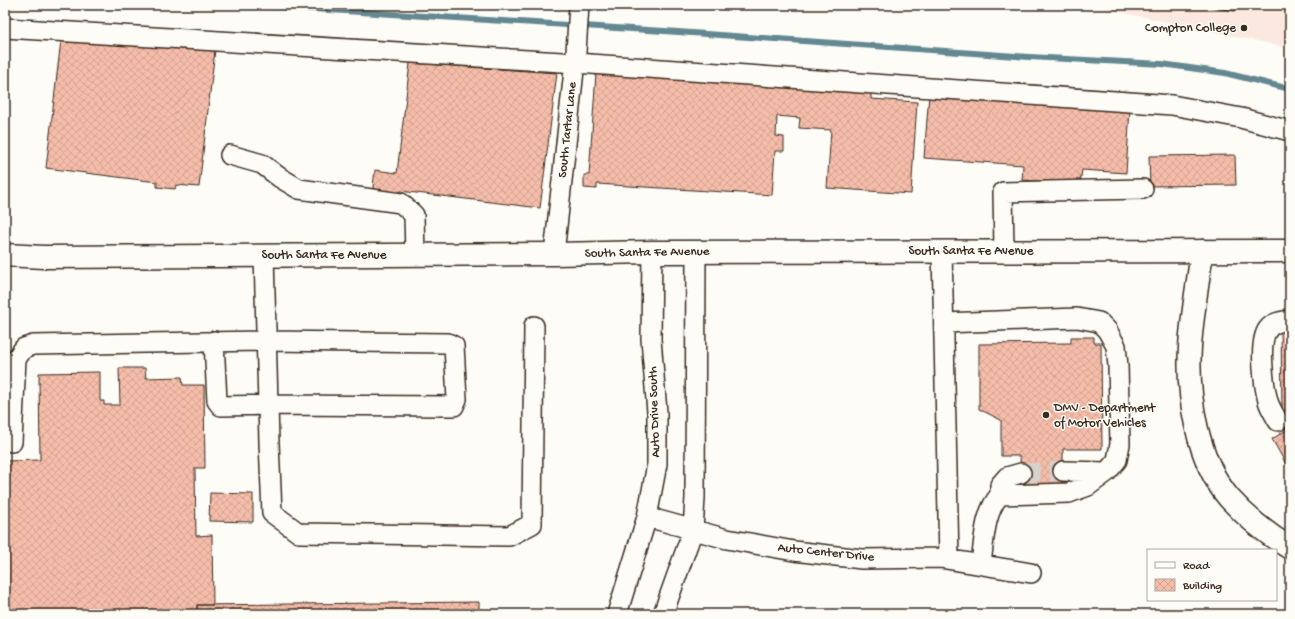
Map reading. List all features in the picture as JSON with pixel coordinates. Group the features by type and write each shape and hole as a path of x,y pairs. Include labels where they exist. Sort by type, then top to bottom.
{"main road":[{"name":"South Santa Fe Avenue","path":"5,255 44,257 652,252 1290,250"},
{"path":"1202,251 1190,348 1190,386 1195,423 1204,451 1215,476 1229,497 1270,536 1290,548"}],"street":[{"name":"South Tartar Lane","path":"554,254 575,57 579,5"},
{"path":"5,28 575,57 1172,105 1241,118 1290,131"},
{"path":"230,155 262,164 279,177 299,189 401,203 414,215 415,255"},
{"path":"1004,251 1003,192 1143,189"},
{"path":"942,251 949,559"},
{"name":"Auto Drive South","path":"616,614 647,517 657,464 657,412 651,339 652,252"},
{"path":"663,614 693,530 695,498 696,252"},
{"path":"264,256 272,513 299,533 509,536 532,524 534,326"},
{"path":"944,323 1077,318 1100,322 1107,330 1116,346 1120,444 1117,460 1107,472 1088,486 1069,493 1000,495"},
{"path":"1278,421 1268,402 1262,348 1267,330 1275,323 1290,320"},
{"path":"12,442 16,359 24,348 33,345 266,341 448,343 454,346 457,399 454,406 220,406 217,401 214,342"},
{"path":"1063,471 1107,472"},
{"path":"981,564 991,510 1000,495 1000,485 1007,477 1021,473"},
{"name":"Auto Center Drive","path":"647,517 726,539 794,551 862,559 940,558 1031,573"}],"shaded area":[{"name":"Compton College","path":"1041,5 1290,5 1290,48 1105,9"}],"building":[{"path":"1197,5 1236,5 1235,11"},
{"path":"61,40 215,50 199,187 176,185 175,189 157,187 157,182 46,168"},
{"path":"410,63 557,73 540,208 400,191 399,198 372,195 375,170 397,173"},
{"path":"596,73 871,90 871,99 917,102 911,194 827,188 831,130 799,128 800,118 777,116 776,136 784,137 784,151 775,151 772,195 597,184 597,189 584,188 584,175 589,175"},
{"path":"929,94 1130,109 1126,173 1082,170 1080,184 1022,180 1023,165 924,158"},
{"path":"1235,155 1236,185 1150,186 1149,156"},
{"path":"1281,328 1290,328 1290,411 1282,411"},
{"name":"DMV - Department of Motor Vehicles","path":"1071,337 1094,337 1094,343 1101,343 1102,449 1063,449 1063,488 1021,488 1020,456 1001,456 1001,420 979,409 979,344 1071,343"},
{"path":"119,368 145,368 146,378 182,377 183,385 204,385 205,468 195,468 196,536 212,535 213,605 197,605 197,614 5,614 5,461 40,460 39,373 100,372 100,401 104,401 104,405 120,405"},
{"path":"1290,428 1290,462 1286,464 1272,439"},
{"path":"210,493 253,494 253,522 209,521"},
{"path":"479,602 479,614 197,614 197,605"}],"waterway":[{"path":"250,5 664,31 1029,57 1162,64 1225,73 1290,89"}],"tunnel":[{"path":"1021,473 1063,471"}],"place":[{"name":"Compton College","path":"1244,28"},
{"name":"DMV - Department of Motor Vehicles","path":"1046,415"}]}
